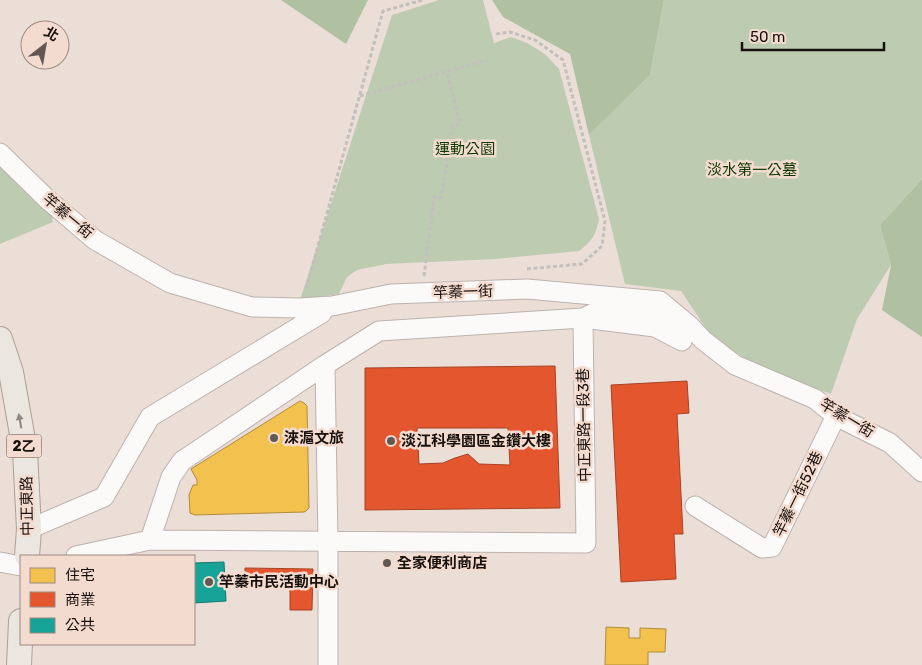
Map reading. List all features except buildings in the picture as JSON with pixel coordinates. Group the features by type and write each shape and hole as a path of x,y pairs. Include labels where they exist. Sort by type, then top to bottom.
{"main road":[{"name":"中正東路","path":"0,339 5,374 25,451 29,529 27,555"},
{"path":"19,665 20,643"}],"street":[{"name":"竿蓁一街","path":"0,153 46,198 95,240 170,283 252,307 300,308 332,306 391,294 527,290 660,301 686,334 703,340 735,365 815,399 836,416 890,444 922,472"},
{"path":"29,529 104,496 150,417 322,313"},
{"path":"150,540 171,478 182,461 379,331 583,318 655,327 686,334"},
{"name":"中正東路一段3巷","path":"81,555 150,540 586,542 583,318"},
{"path":"325,365 328,665"},
{"name":"竿蓁一街52巷","path":"695,506 762,548 772,547 836,416"},
{"path":"0,562 20,566"}],"path":[{"path":"300,308 383,11 423,0"},
{"path":"496,34 510,32 535,40 563,60 604,221 602,246 582,264 523,269"},
{"path":"360,96 488,60"},
{"path":"424,278 434,197 441,198 453,126 460,124 447,72"}],"green space":[{"path":"281,0 368,0 346,44"},
{"name":"運動公園","path":"439,0 483,0 494,43 511,37 527,43 545,54 559,69 599,219 595,234 579,251 495,259 386,264 357,270 347,277 339,294 300,300 392,15"},
{"path":"492,0 664,0 650,75 589,135 570,54 503,17"},
{"name":"淡水第一公墓","path":"664,0 922,0 922,179 880,225 891,265 857,319 831,394 755,366 710,334 681,291 625,284 589,135 650,75"},
{"path":"0,160 49,205 53,222 0,244"},
{"path":"922,179 922,337 882,310 891,265 880,225"}],"place":[{"name":"淶滬文旅","path":"274,438"},
{"name":"淡江科學園區金鑽大樓","path":"391,441"},
{"name":"全家便利商店","path":"387,563"},
{"name":"竿蓁市民活動中心","path":"209,582"}]}
